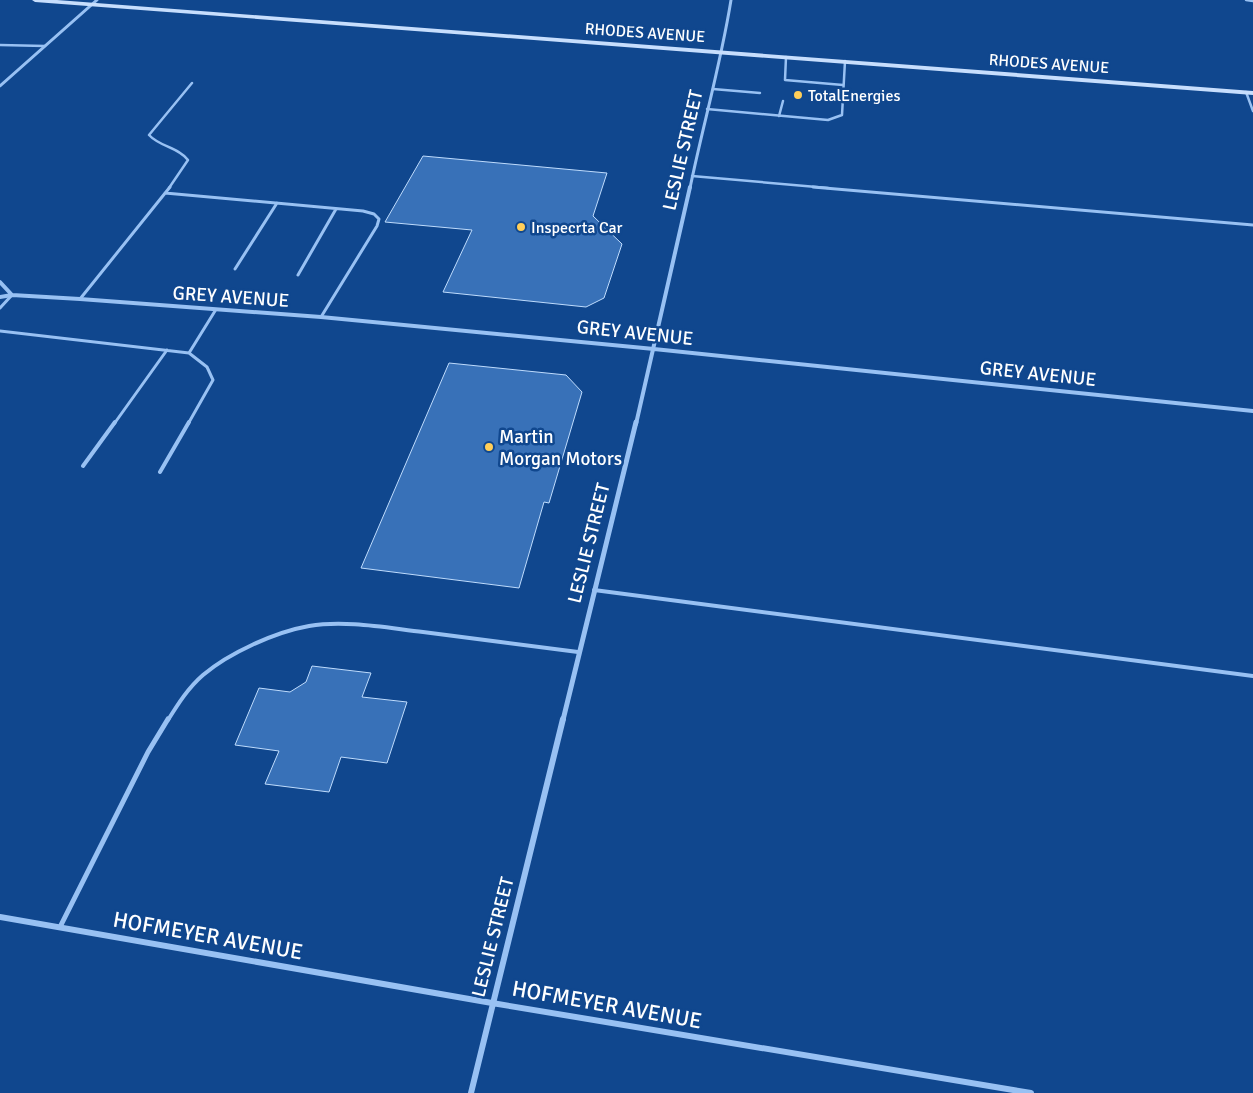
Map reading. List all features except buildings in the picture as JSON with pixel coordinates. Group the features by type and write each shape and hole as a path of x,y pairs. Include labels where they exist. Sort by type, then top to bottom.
{"street":[{"name":"RHODES AVENUE","path":"35,0 95,2 1249,92"},
{"name":"LESLIE STREET","path":"471,1093 654,349 707,109 723,52 730,0"},
{"path":"0,86 95,2"},
{"path":"0,282 12,295"},
{"name":"GREY AVENUE","path":"0,297 12,295 80,299 322,318 654,349 1253,411"},
{"name":"HOFMEYER AVENUE","path":"0,917 1031,1093"}],"lane":[{"path":"1246,0 1253,1"},
{"path":"0,45 46,46"},
{"path":"784,85 786,56"},
{"path":"707,109 828,120 837,118 842,115 845,61"},
{"path":"785,80 843,84"},
{"path":"80,299 165,193 188,160 184,154 152,140 149,135 192,84"},
{"path":"713,89 760,93"},
{"path":"1249,92 1253,112"},
{"path":"780,116 783,101"},
{"path":"692,176 1253,225"},
{"path":"165,193 363,211 374,214 379,219 377,226 322,318"},
{"path":"235,269 277,203"},
{"path":"298,275 336,209"},
{"path":"0,308 12,295"},
{"path":"189,353 215,311"},
{"path":"0,331 189,353 203,361 211,370 213,380 160,472"},
{"path":"83,466 167,350"},
{"path":"594,590 1253,676"},
{"path":"60,927 148,752 182,697 203,675 236,653 290,631 309,626 336,624 578,652"}],"place":[{"name":"TotalEnergies","path":"798,95"},
{"name":"Inspecrta Car","path":"521,227"},
{"name":"Martin Morgan Motors","path":"489,447"}]}
